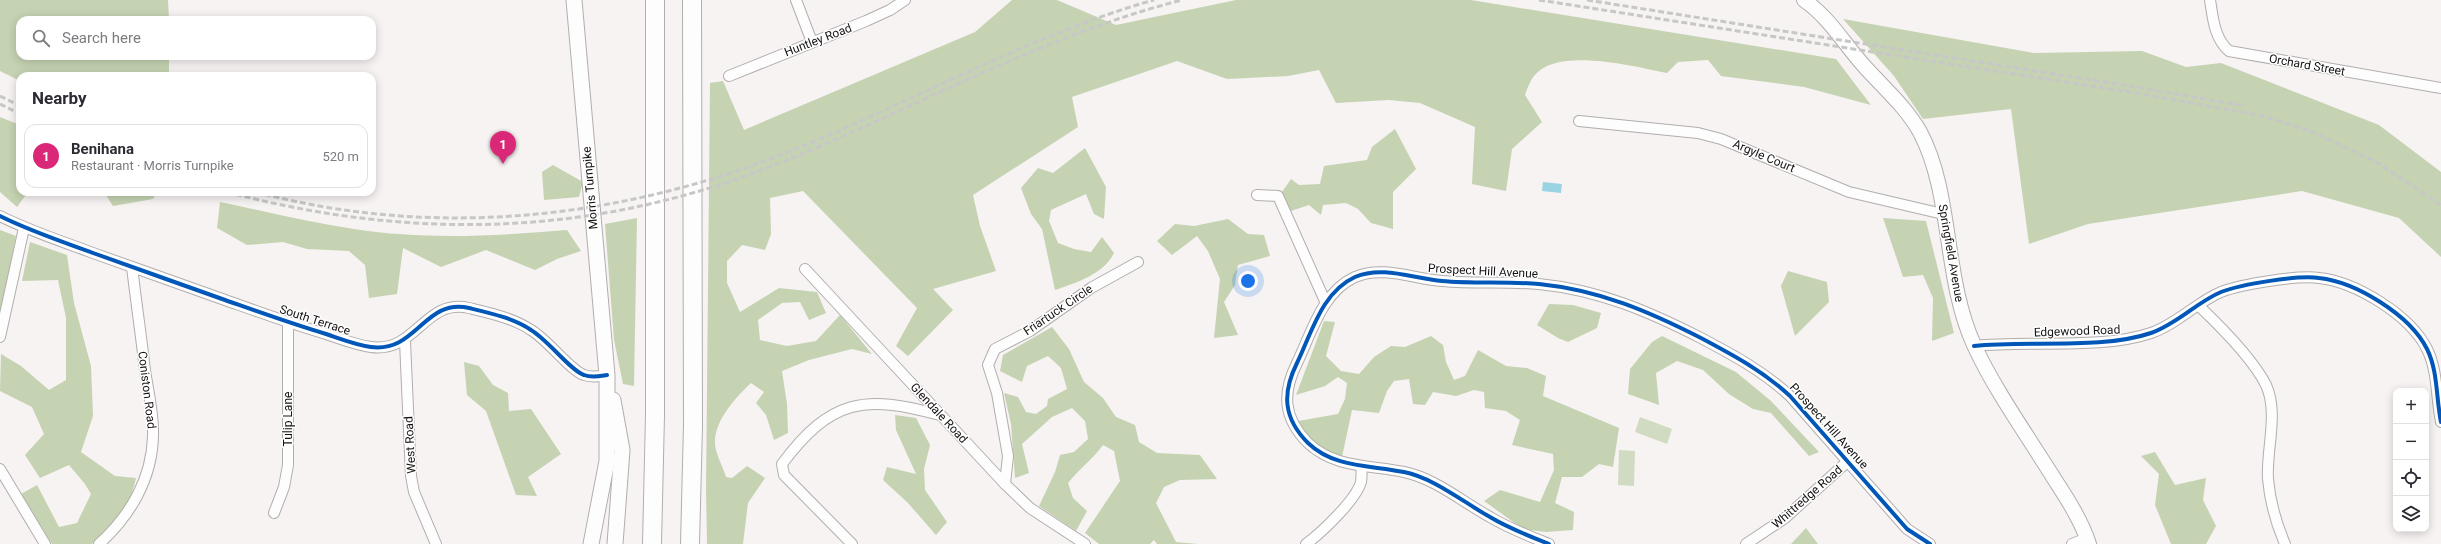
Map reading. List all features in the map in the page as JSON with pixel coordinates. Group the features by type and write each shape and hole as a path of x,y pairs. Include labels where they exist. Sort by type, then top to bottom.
{"highway":[{"path":"650,0 655,104"},
{"path":"652,544 655,0"},
{"path":"690,544 693,425 692,0"}],"main road":[{"name":"Morris Turnpike","path":"574,0 607,375"},
{"name":"Springfield Avenue","path":"1804,0 1826,19 1866,68 1901,105 1920,132 1932,159 1954,281 1974,346 2068,500 2088,541"},
{"path":"591,544 607,462 607,375"},
{"path":"607,375 620,428 622,450 615,544"}],"street":[{"path":"796,0 812,42"},
{"name":"Huntley Road","path":"729,76 866,22 905,0"},
{"name":"Orchard Street","path":"2210,0 2217,35 2221,45 2229,51 2441,88"},
{"name":"Argyle Court","path":"1579,121 1698,133 1715,137 1741,145 1849,192 1943,214"},
{"path":"1257,195 1278,196 1325,301"},
{"name":"South Terrace","path":"0,216 24,228 288,322 372,347 393,346 405,341 429,317 446,309 466,308 510,320 530,329 559,353 575,370 583,375 592,377 607,375"},
{"path":"0,337 24,228"},
{"name":"Friartuck Circle","path":"1005,484 1008,456 997,393 988,365 995,349 1030,331 1097,284 1138,262"},
{"name":"Coniston Road","path":"99,544 112,532 131,509 141,490 149,465 153,436 132,267"},
{"name":"Glendale Road","path":"805,269 1005,484 1030,508 1085,544"},
{"name":"Prospect Hill Avenue","path":"1549,544 1530,540 1419,476 1336,461 1316,449 1296,426 1288,409 1287,384 1325,301 1336,288 1357,276 1384,272 1440,281 1538,284 1615,299 1674,325 1742,360 1769,376 1790,396 1907,529 1930,544"},
{"name":"Edgewood Road","path":"1974,346 2004,343 2122,340 2152,333 2221,292 2301,277 2320,278 2334,281 2365,294 2397,313 2414,328 2421,338 2432,363 2441,422"},
{"path":"2199,306 2225,332 2266,386 2271,403 2268,478 2273,511 2285,544"},
{"name":"Tulip Lane","path":"274,513 284,487 288,465 288,322"},
{"name":"West Road","path":"405,341 411,476 414,492 436,544"},
{"path":"852,544 782,470 782,464 806,434 823,420 845,408 873,402 891,403 940,415"},
{"name":"Whittredge Road","path":"1746,544 1785,518 1847,462"},
{"path":"1306,544 1324,530 1354,495 1361,482 1362,466"},
{"path":"0,469 46,544"},
{"path":"2072,544 2088,541"}],"green space":[{"path":"0,0 168,0 169,16 16,16 16,60 169,60 169,72 16,72 16,79 0,71"},
{"path":"1012,0 1057,0 1116,25 1236,0 1471,0 1836,59 1871,105 1804,87 1721,76 1708,60 1678,62 1667,73 1617,63 1598,61 1578,60 1560,62 1545,67 1531,80 1525,95 1542,122 1512,149 1506,191 1472,184 1475,127 1420,103 1389,100 1336,103 1319,70 1288,76 1227,79 1177,61 1072,97 1078,127 973,195 980,226 996,271 933,289 953,310 908,356 896,346 917,308 803,191 770,198 771,234 765,250 742,245 727,261 727,283 740,312 779,288 817,292 826,313 809,320 800,302 782,303 758,320 760,340 787,346 816,341 840,315 872,354 852,349 809,360 782,371 787,404 788,433 774,440 766,415 756,403 764,392 751,383 739,395 723,417 716,433 715,445 717,454 726,477 732,478 747,466 765,478 748,503 743,544 707,544 706,491 710,83 723,81 744,130 975,32"},
{"path":"1843,19 2034,53 2142,51 2186,67 2221,63 2379,125 2441,172 2441,257 2399,218 2302,191 2088,224 2029,244 2011,109 1923,119 1894,76"},
{"path":"0,117 16,123 16,196 25,196 17,207 0,192"},
{"path":"1395,129 1416,169 1393,192 1393,229 1371,223 1358,209 1346,203 1323,205 1321,215 1309,205 1291,211 1280,195 1291,179 1299,185 1320,184 1324,166 1367,160 1372,147"},
{"path":"1085,148 1106,187 1104,219 1094,214 1086,194 1051,210 1049,221 1058,243 1074,249 1091,252 1102,237 1114,253 1104,267 1089,277 1055,290 1042,229 1031,214 1021,188 1038,168 1053,173"},
{"path":"553,165 583,182 579,197 544,200 542,172"},
{"path":"107,196 155,196 153,199 113,206"},
{"path":"220,202 303,220 354,229 407,235 460,236 567,230 581,251 557,259 535,270 486,250 441,267 403,248 397,294 369,298 365,265 349,251 307,249 283,242 247,245 217,228"},
{"path":"637,218 634,386 623,384 614,340 605,224"},
{"path":"1883,218 1926,221 1954,333 1932,341 1933,298 1923,275 1903,277"},
{"path":"1228,219 1248,234 1264,235 1270,256 1238,265 1235,285 1224,302 1238,335 1214,338 1220,279 1208,251 1197,236 1172,255 1157,241 1175,224 1194,226"},
{"path":"0,230 16,236 0,325"},
{"path":"30,242 67,255 74,303 91,366 93,416 81,452 115,476 136,478 129,505 92,544 52,544 21,494 37,485 59,527 77,523 91,494 85,484 69,465 40,478 25,455 44,434 32,407 0,391 1,354 21,366 49,390 66,380 66,318 58,280 22,281"},
{"path":"1788,271 1827,282 1829,302 1795,336 1781,286"},
{"path":"1549,304 1573,305 1601,313 1597,328 1568,342 1558,338 1537,325"},
{"path":"1324,321 1335,322 1326,356 1341,371 1359,374 1374,357 1391,346 1405,347 1431,336 1443,345 1446,362 1454,380 1465,376 1478,350 1506,366 1527,368 1546,376 1543,396 1619,428 1613,467 1599,464 1582,477 1562,477 1555,503 1574,512 1573,530 1546,532 1523,529 1484,501 1500,490 1540,502 1554,470 1553,454 1512,445 1520,420 1506,411 1485,408 1484,392 1474,390 1456,396 1433,392 1425,405 1413,404 1409,379 1394,381 1387,391 1379,413 1352,410 1342,457 1312,443 1298,421 1338,414 1345,399 1347,383 1338,377 1325,386 1296,395"},
{"path":"1052,327 1069,349 1084,382 1103,398 1116,417 1135,425 1139,442 1157,453 1200,455 1217,479 1180,480 1164,487 1156,503 1176,542 1198,544 1157,544 1154,540 1150,544 1099,544 1085,533 1120,481 1114,451 1103,445 1068,483 1073,498 1087,511 1076,531 1039,506 1055,472 1060,455 1074,452 1088,439 1085,421 1072,408 1052,417 1022,444 1029,473 1015,478 1011,424 1004,393 1018,397 1026,412 1036,414 1047,406 1048,399 1067,389 1061,368 1048,356 1027,366 1022,382 1000,371 1003,355"},
{"path":"1662,336 1736,372 1771,401 1819,452 1809,456 1771,413 1753,409 1729,394 1703,370 1677,361 1656,373 1659,405 1628,394 1630,369 1652,342"},
{"path":"464,362 479,366 493,385 508,393 509,411 531,409 561,454 528,477 537,496 516,495 486,411 467,395"},
{"path":"895,415 916,418 930,445 924,469 925,490 947,522 936,535 908,503 883,480 887,467 916,474 896,430"},
{"path":"1640,417 1672,429 1667,444 1635,432"},
{"path":"1619,450 1635,451 1634,486 1618,485"},
{"path":"2155,452 2175,485 2206,478 2203,500 2216,526 2206,544 2171,544 2155,505 2159,474 2141,456"},
{"path":"1806,528 1818,544 1791,544"}],"water":[{"path":"1543,182 1562,184 1561,193 1542,191"}],"railway":[{"path":"274,196 322,207 390,215 457,218 525,215 592,207 658,194 724,175 788,152 879,113 1015,51 1107,15 1154,0"},
{"path":"245,196 299,208 371,219 442,224 512,223 582,216 652,203 722,184 792,158 1033,51 1132,14 1182,0"},
{"path":"1539,0 2136,93 2263,116 2313,132 2378,163 2441,205"},
{"path":"1587,0 2137,87 2245,106"},
{"path":"0,96 16,104"},
{"path":"0,104 16,112"}],"cycle path":[{"path":"0,216 34,231 110,259 348,342 371,347 387,347 410,335 441,311 454,307 469,308 501,316 524,326 538,335 573,368 584,375 593,377 607,375"},
{"path":"1549,544 1504,525 1426,479 1404,472 1353,464 1329,457 1318,451 1300,434 1290,415 1287,395 1289,385 1292,374 1313,326 1319,314 1334,292 1355,277 1376,272 1387,272 1442,281 1539,284 1582,291 1623,303 1662,319 1736,357 1780,387 1790,396 1907,529 1930,544"},
{"path":"1974,346 1995,344 2088,343 2131,338 2160,329 2178,319 2212,296 2230,289 2284,279 2310,277 2319,278 2334,281 2365,293 2395,313 2419,336 2431,357 2435,375 2441,422"}],"place":[{"name":"Benihana","path":"503,164"}]}
